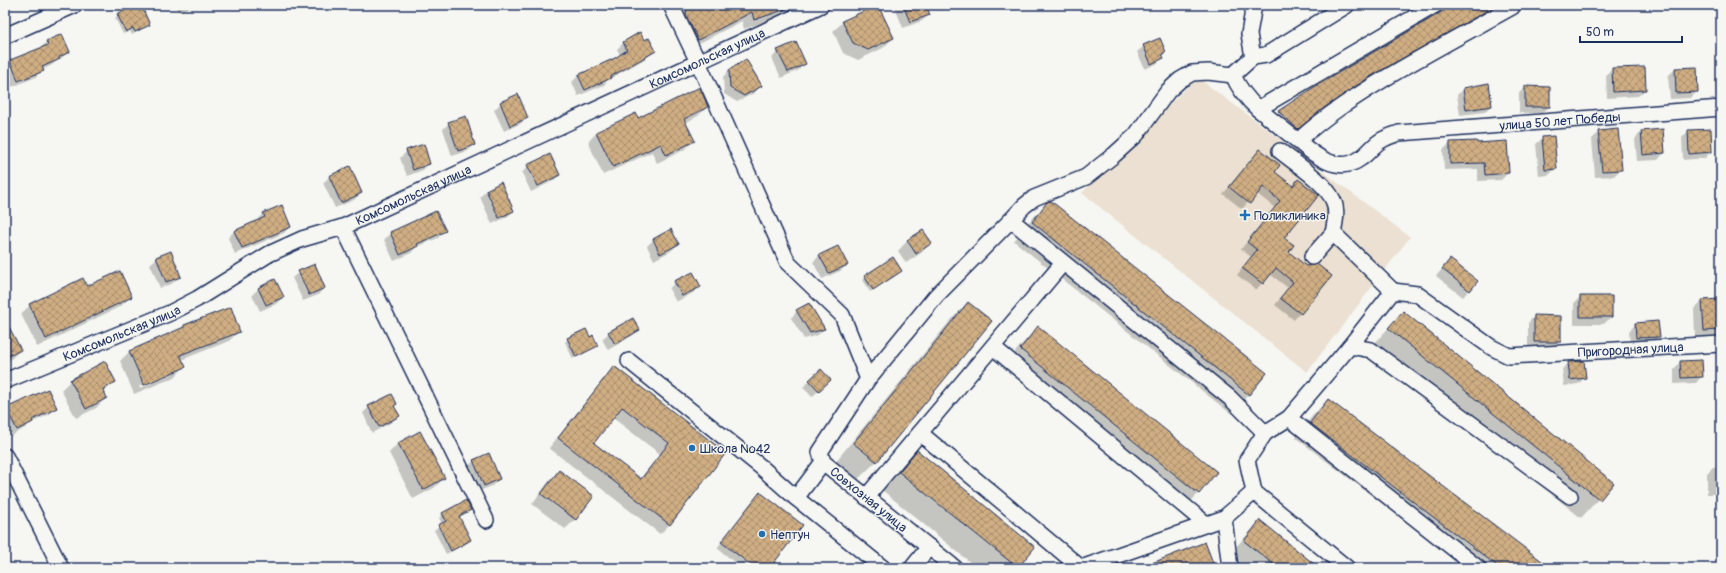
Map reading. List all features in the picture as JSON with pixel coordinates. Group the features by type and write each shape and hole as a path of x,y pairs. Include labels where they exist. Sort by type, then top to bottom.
{"street":[{"path":"5,36 75,5"},
{"path":"671,5 788,263 842,315 868,378"},
{"name":"Комсомольская улица","path":"5,381 170,312 197,299 268,254 302,238 343,227 821,5"},
{"path":"1253,57 1249,34 1254,5"},
{"path":"1233,75 1253,57 1266,55 1347,5"},
{"path":"1258,109 1435,5"},
{"path":"1298,141 1319,122 1361,94 1423,56 1512,7"},
{"name":"Совхозная улица","path":"955,568 823,462 820,452 868,378 936,296 1024,206 1034,198 1086,177 1114,155 1136,135 1168,92 1180,80 1192,73 1208,72 1233,75"},
{"name":"улица 50 лет Победы","path":"1233,75 1238,88 1245,98 1258,109 1314,155 1326,162 1340,165 1353,163 1361,158 1381,140 1399,133 1721,108"},
{"path":"1280,151 1326,189 1334,201 1336,219 1333,233 1312,257"},
{"path":"1011,220 1230,398 1265,432"},
{"path":"343,227 486,520"},
{"path":"1333,233 1393,291 1350,346 1289,418 1265,432 1247,460 1254,492 1347,568"},
{"path":"866,497 1063,263"},
{"name":"Пригородная улица","path":"1393,291 1417,294 1491,347 1509,356 1721,344"},
{"path":"1350,346 1371,350 1570,496"},
{"path":"993,347 1206,524"},
{"path":"629,361 761,467 796,498 883,568"},
{"path":"1289,418 1478,568"},
{"path":"920,433 1082,568 1224,518 1254,492"},
{"path":"5,456 61,568"},
{"path":"796,498 823,462"},
{"path":"1224,518 1230,568"},
{"path":"912,568 929,547"}],"shaded area":[{"name":"Поликлиника","path":"1197,77 1410,237 1307,372 1082,193"}],"building":[{"path":"122,5 141,5 150,25 135,32 133,28 126,32 117,14 125,10"},
{"path":"687,5 792,5 792,7 754,20 752,12 698,40 686,15"},
{"path":"877,5 894,38 868,50 853,43 842,21"},
{"path":"903,5 926,5 930,15 910,22"},
{"path":"1450,5 1497,5 1368,78 1324,108 1298,129 1278,111 1316,86 1440,13"},
{"path":"640,32 644,40 649,38 656,51 610,77 611,78 585,90 578,75 615,58 627,50 623,42"},
{"path":"62,34 70,52 59,57 60,59 42,67 44,71 18,81 10,60 48,45 46,41"},
{"path":"1160,38 1166,52 1162,54 1164,58 1151,64 1143,45"},
{"path":"796,42 806,64 788,72 777,50"},
{"path":"746,59 762,86 744,96 730,88 729,70"},
{"path":"1645,67 1646,90 1613,92 1612,68"},
{"path":"1697,67 1698,92 1676,93 1675,68"},
{"path":"1489,83 1492,106 1466,110 1463,88"},
{"path":"1525,86 1550,87 1550,107 1525,107"},
{"path":"700,87 708,107 684,119 695,141 666,155 661,144 613,167 596,132 636,113 638,118"},
{"path":"518,94 528,118 510,126 500,102"},
{"path":"466,116 475,145 458,151 448,122"},
{"path":"1618,129 1622,170 1602,171 1598,131"},
{"path":"1663,129 1665,153 1643,155 1641,131"},
{"path":"1711,129 1712,152 1689,154 1688,130"},
{"path":"1554,136 1557,169 1545,170 1542,137"},
{"path":"1477,141 1477,143 1507,141 1509,173 1485,175 1484,163 1450,164 1450,142"},
{"path":"424,144 430,164 413,170 406,150"},
{"path":"1260,149 1280,165 1275,172 1293,186 1298,179 1319,195 1284,238 1294,245 1289,252 1306,266 1317,264 1332,276 1301,314 1280,298 1293,282 1276,268 1263,284 1242,268 1257,250 1247,242 1280,201 1263,187 1250,204 1229,187"},
{"path":"550,154 560,175 538,186 527,165"},
{"path":"350,166 362,193 341,203 329,176"},
{"path":"501,182 514,211 499,218 486,190"},
{"path":"1051,201 1267,373 1249,395 1032,222 1047,202"},
{"path":"282,205 291,227 242,248 234,231 265,217 263,213"},
{"path":"436,211 446,231 417,244 418,246 400,255 390,232"},
{"path":"671,229 679,244 660,254 653,239"},
{"path":"923,230 932,243 916,254 907,240"},
{"path":"838,246 848,265 829,273 819,255"},
{"path":"171,251 181,277 166,282 156,257"},
{"path":"893,257 902,271 873,290 864,276"},
{"path":"1450,259 1478,281 1470,291 1442,269"},
{"path":"315,264 325,288 309,295 298,271"},
{"path":"120,271 132,297 46,339 29,304 83,278 87,286"},
{"path":"693,272 701,287 682,296 674,281"},
{"path":"275,279 284,297 266,305 258,288"},
{"path":"1580,296 1612,296 1612,317 1580,317"},
{"path":"1721,299 1721,330 1704,331 1702,300"},
{"path":"968,302 992,321 877,462 853,443"},
{"path":"809,303 825,329 810,333 796,310"},
{"path":"231,307 240,332 180,355 186,367 144,385 129,351 184,327 184,325"},
{"path":"1403,311 1614,483 1600,500 1388,328"},
{"path":"1534,315 1561,316 1561,342 1534,342"},
{"path":"633,318 640,330 615,344 608,332"},
{"path":"5,319 21,350 5,358"},
{"path":"1658,321 1660,337 1636,338 1635,323"},
{"path":"1038,326 1217,472 1199,494 1020,349"},
{"path":"586,329 590,337 593,335 598,346 576,357 567,338"},
{"path":"1702,360 1703,377 1681,378 1680,361"},
{"path":"105,361 116,382 103,389 107,398 86,409 70,380"},
{"path":"1584,361 1586,378 1570,380 1568,362"},
{"name":"Школа №42","path":"614,366 726,453 670,525 558,438","holes":["622,407 669,443 641,479 594,443"]},
{"path":"821,369 831,380 819,391 809,380"},
{"path":"48,389 57,408 32,420 33,422 17,430 6,408"},
{"path":"392,394 397,404 394,406 400,416 379,427 368,406"},
{"path":"1328,399 1551,568 1500,568 1310,423"},
{"path":"420,431 445,478 423,490 398,443"},
{"path":"917,450 1035,547 1018,568 899,472"},
{"path":"489,453 500,479 484,486 473,460"},
{"path":"559,470 594,496 576,520 541,494"},
{"name":"Нептун","path":"760,492 803,525 770,568 755,568 721,542"},
{"path":"466,500 471,510 459,516 471,540 451,551 438,525 446,521 442,513"},
{"path":"1260,520 1319,568 1278,568 1244,541"},
{"path":"1205,542 1215,568 1142,568 1142,567"}],"place":[{"name":"Поликлиника","path":"1245,215"},
{"name":"Школа №42","path":"692,448"},
{"name":"Нептун","path":"762,534"}]}
